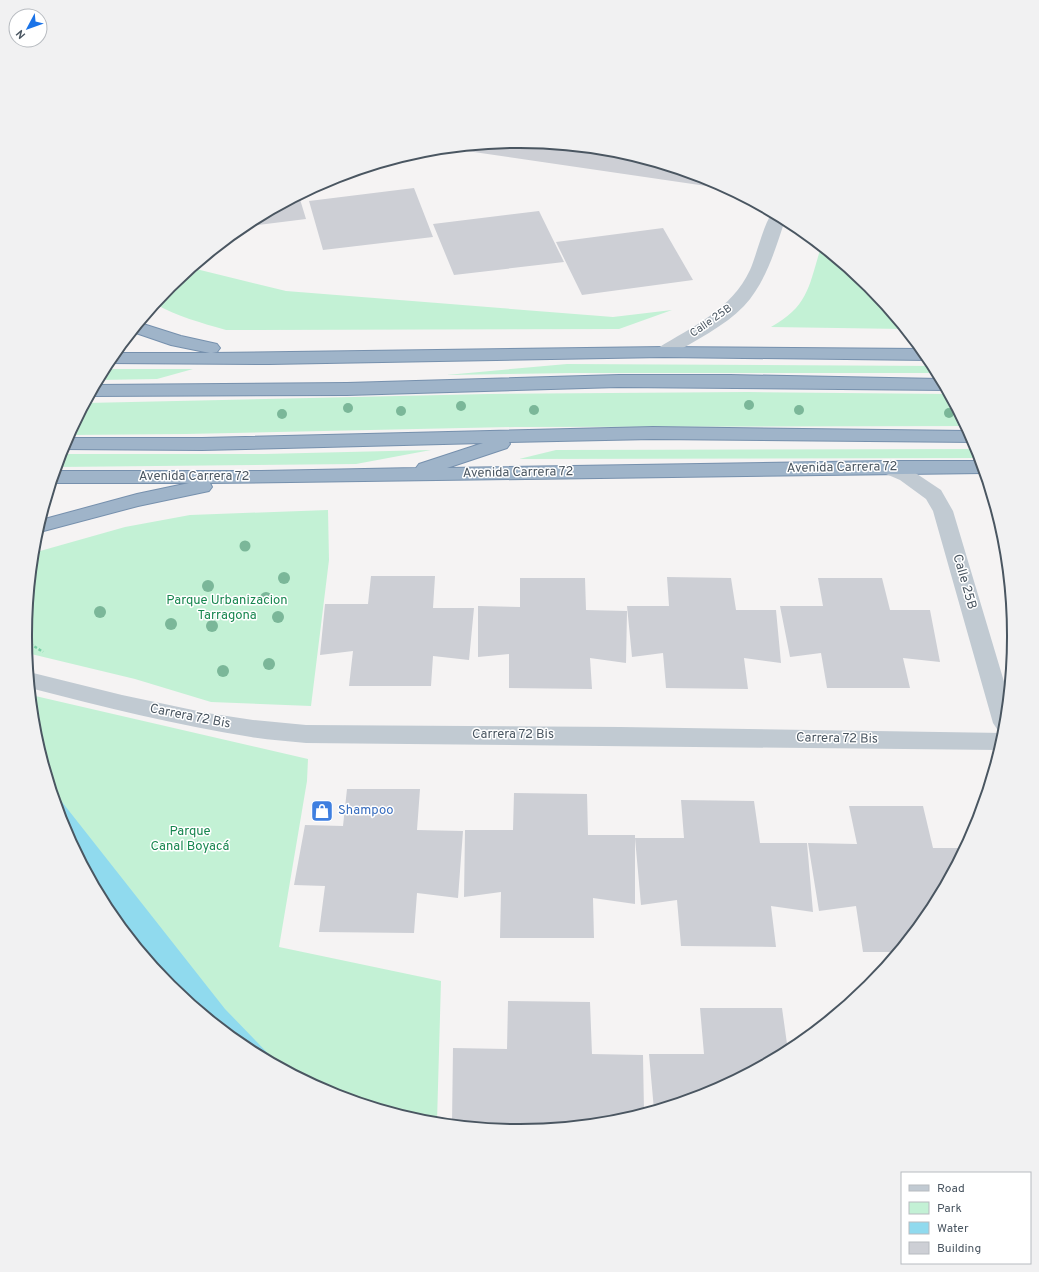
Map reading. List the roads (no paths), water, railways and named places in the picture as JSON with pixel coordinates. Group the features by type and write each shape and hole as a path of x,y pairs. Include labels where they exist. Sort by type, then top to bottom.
{"highway":[{"path":"141,329 177,341 269,359"},
{"path":"119,358 269,359 664,352 918,355"},
{"path":"171,390 269,359"},
{"path":"98,391 347,389 619,381 730,381 938,385"},
{"path":"71,444 202,444 653,433 964,436"},
{"path":"406,475 521,437"},
{"name":"Avenida Carrera 72","path":"59,477 406,475 886,467 977,467"},
{"path":"45,525 137,500 192,488 261,476"}],"street":[{"name":"Calle 25B","path":"664,352 719,317 738,302 751,284 776,222"},
{"name":"Calle 25B","path":"886,467 907,476 934,495 943,511 1001,711"},
{"name":"Carrera 72 Bis","path":"34,681 122,703 207,721 306,734 995,741"}],"water":[{"path":"61,800 225,1009 267,1052 223,1023 198,1003 175,981 133,933 97,880 82,852"}],"place":[{"name":"Shampoo","path":"322,811"}],"park label":[{"name":"Parque Urbanizacion Tarragona","path":"227,608"},
{"name":"Parque Canal Boyacá","path":"190,840"}]}
